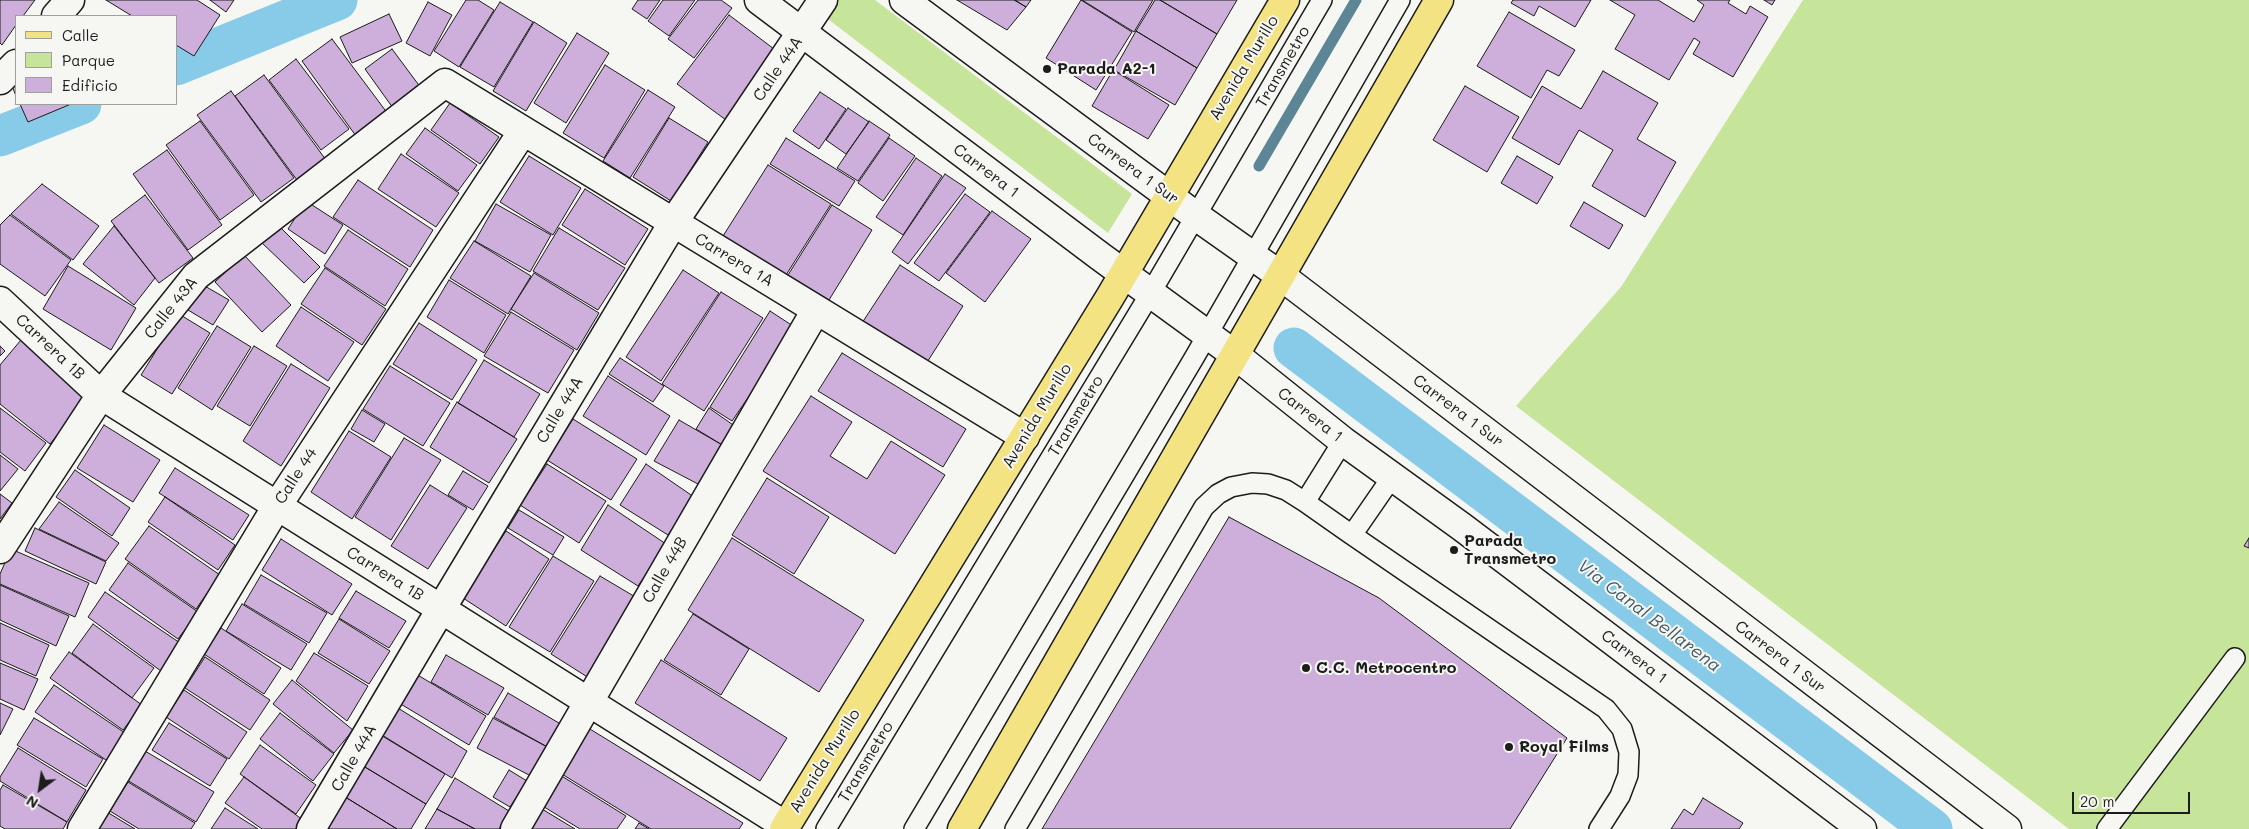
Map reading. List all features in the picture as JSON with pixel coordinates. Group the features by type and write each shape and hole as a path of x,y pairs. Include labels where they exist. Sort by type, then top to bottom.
{"main road":[{"name":"Avenida Murillo","path":"785,828 1123,273 1284,0"},
{"path":"962,829 1439,0"}],"street":[{"path":"57,15 70,0"},
{"name":"Carrera 1","path":"759,0 1150,294 1234,354 1343,441 1462,527 1862,829"},
{"name":"Calle 44A","path":"312,829 441,609 673,223 802,34 823,0"},
{"name":"Carrera 1 Sur","path":"904,0 1196,216 1281,276 2007,829"},
{"path":"0,80 15,65"},
{"name":"Carrera 1A","path":"445,82 1024,437"},
{"name":"Calle 43A","path":"0,549 101,395 196,276 445,82"},
{"name":"Calle 44","path":"82,829 277,506 523,131"},
{"name":"Carrera 1B","path":"0,301 101,395 785,828"},
{"name":"Calle 44B","path":"515,829 816,310"}],"lane":[{"name":"Transmetro","path":"826,829 1150,294 1322,0"},
{"path":"914,829 1207,335 1400,0"},
{"path":"1305,502 1343,441"},
{"path":"1352,535 1392,476"},
{"path":"1015,829 1204,507 1218,494 1231,487 1252,483 1268,484 1286,490 1305,502 1606,709 1622,730 1629,752 1628,775 1620,796 1599,829"},
{"path":"2107,829 2235,658"}],"green space":[{"path":"803,0 875,0 1132,194 1108,233"},
{"path":"1803,0 2249,0 2249,829 2069,829 1516,406 1621,287"}],"building":[{"path":"0,0 35,0 24,15 15,15 15,26 2,45 0,43"},
{"path":"106,0 197,0 220,15 194,56 178,46 178,15 130,15"},
{"path":"210,0 234,0 226,12"},
{"path":"466,0 478,0 494,10 459,67 434,51"},
{"path":"638,0 660,0 647,19 632,9"},
{"path":"663,0 695,0 669,36 648,21"},
{"path":"698,0 721,0 732,8 694,58 668,39"},
{"path":"957,0 1014,0 1026,7 1007,30"},
{"path":"1015,0 1031,0 1026,7"},
{"path":"1081,0 1132,32 1096,90 1046,58"},
{"path":"1082,0 1153,0 1134,32"},
{"path":"1155,0 1160,0 1217,34 1197,68 1136,31"},
{"path":"1160,0 1237,0 1217,34"},
{"path":"1513,0 1591,0 1575,27 1539,6 1534,16 1511,3"},
{"path":"1610,0 1658,0 1694,22 1704,5 1697,0 1730,0 1728,3 1746,14 1750,6 1768,17 1733,77 1693,54 1700,42 1694,38 1669,80 1615,49 1635,15"},
{"path":"1764,0 1775,0 1772,5"},
{"path":"428,2 452,15 430,56 406,43"},
{"path":"500,2 533,22 494,87 460,67"},
{"path":"1509,12 1575,50 1559,76 1547,70 1531,98 1477,66"},
{"path":"389,14 402,41 352,63 340,37"},
{"path":"729,15 778,52 726,120 677,84"},
{"path":"534,22 567,43 526,111 493,91"},
{"path":"1136,31 1197,68 1175,105 1114,70"},
{"path":"577,33 609,53 566,123 534,103"},
{"path":"332,39 388,114 356,136 302,61"},
{"path":"392,49 421,88 393,108 365,69"},
{"path":"296,59 349,129 321,150 269,80"},
{"path":"605,65 645,90 604,158 563,133"},
{"path":"1113,70 1169,105 1148,139 1092,106"},
{"path":"1603,71 1658,103 1637,139 1676,162 1645,217 1592,186 1613,150 1579,130 1559,165 1512,138 1542,86 1581,109"},
{"path":"264,75 326,160 297,180 235,96"},
{"path":"15,78 15,94 10,81"},
{"path":"1465,86 1519,117 1487,172 1433,140"},
{"path":"648,90 675,107 630,178 603,161"},
{"path":"231,91 294,178 261,202 197,115"},
{"path":"820,92 846,109 819,149 793,131"},
{"path":"450,103 499,137 480,164 431,130"},
{"path":"20,105 69,105 28,122"},
{"path":"848,108 869,122 846,154 826,140"},
{"path":"669,118 708,142 671,201 633,177"},
{"path":"200,121 254,195 220,220 166,145"},
{"path":"869,121 890,135 858,181 837,168"},
{"path":"425,128 477,165 458,191 406,154"},
{"path":"786,138 855,181 839,206 770,164"},
{"path":"889,138 915,156 883,201 858,183"},
{"path":"167,150 222,225 188,250 133,174"},
{"path":"401,154 459,193 436,227 378,189"},
{"path":"529,156 581,188 553,235 500,202"},
{"path":"1517,156 1553,177 1537,204 1501,183"},
{"path":"916,158 942,176 903,235 876,217"},
{"path":"768,165 831,204 786,275 723,236"},
{"path":"945,174 966,188 908,264 892,252"},
{"path":"358,180 433,230 410,267 333,217"},
{"path":"42,184 99,226 73,260 11,214"},
{"path":"585,189 648,229 625,265 562,225"},
{"path":"965,194 990,212 939,281 914,263"},
{"path":"145,195 193,258 159,283 111,221"},
{"path":"306,201 343,225 325,254 288,229"},
{"path":"1584,202 1623,225 1609,249 1570,226"},
{"path":"496,204 551,235 530,272 475,241"},
{"path":"832,205 872,230 829,300 788,275"},
{"path":"992,211 1031,239 985,302 946,273"},
{"path":"10,215 71,260 45,296 0,264 0,225"},
{"path":"278,225 320,267 304,283 261,242"},
{"path":"114,226 155,278 134,305 83,264"},
{"path":"559,228 625,268 598,310 533,271"},
{"path":"348,230 408,269 385,306 324,266"},
{"path":"474,241 531,276 508,314 450,278"},
{"path":"244,255 291,305 262,332 215,282"},
{"path":"900,265 963,306 924,367 860,326"},
{"path":"68,266 136,308 111,350 43,309"},
{"path":"325,268 386,309 362,345 301,304"},
{"path":"683,270 719,293 661,381 626,357"},
{"path":"534,273 599,313 577,350 511,309"},
{"path":"449,280 506,315 484,353 427,317"},
{"path":"203,285 229,300 213,325 188,310"},
{"path":"721,292 763,318 704,411 662,384"},
{"path":"301,307 354,342 328,381 276,346"},
{"path":"770,311 796,328 732,421 710,407"},
{"path":"511,312 574,350 548,393 484,356"},
{"path":"179,314 210,333 172,394 141,375"},
{"path":"419,323 477,360 452,400 393,364"},
{"path":"217,326 251,347 212,410 178,388"},
{"path":"21,340 89,396 50,444 0,404 0,365"},
{"path":"0,346 5,351 0,356"},
{"path":"254,346 287,366 250,426 217,406"},
{"path":"842,353 966,429 943,467 818,391"},
{"path":"620,358 664,386 653,402 609,374"},
{"path":"484,360 540,394 514,437 458,403"},
{"path":"291,364 330,388 281,466 243,441"},
{"path":"390,366 450,403 423,446 363,409"},
{"path":"608,376 670,416 646,455 583,416"},
{"path":"811,396 852,422 830,456 867,479 891,441 945,475 895,554 763,471"},
{"path":"457,402 517,439 489,483 430,447"},
{"path":"0,408 46,443 25,471 0,452"},
{"path":"709,408 736,427 724,446 696,429"},
{"path":"362,410 385,424 374,442 351,429"},
{"path":"573,419 637,459 611,500 547,460"},
{"path":"679,420 724,446 698,484 654,461"},
{"path":"104,425 160,460 133,502 77,468"},
{"path":"349,431 391,457 352,519 311,492"},
{"path":"404,438 441,460 391,540 355,517"},
{"path":"0,455 18,469 0,491"},
{"path":"547,464 606,501 579,543 520,505"},
{"path":"646,464 694,497 668,535 620,505"},
{"path":"175,468 249,515 233,540 159,493"},
{"path":"75,470 130,508 112,536 56,497"},
{"path":"463,471 488,486 473,510 448,495"},
{"path":"767,478 829,517 794,574 732,535"},
{"path":"430,485 467,508 428,569 391,546"},
{"path":"0,494 12,503 0,519"},
{"path":"165,497 235,545 218,570 148,522"},
{"path":"59,502 119,543 106,561 39,529"},
{"path":"608,505 666,544 638,586 581,550"},
{"path":"519,510 564,537 553,555 508,528"},
{"name":"C.C. Metrocentro","path":"1229,517 1379,598 1567,738 1510,829 1042,829"},
{"path":"149,526 220,575 196,609 125,559"},
{"path":"35,528 106,562 96,584 25,551"},
{"path":"506,531 549,559 506,626 463,598"},
{"path":"732,538 864,620 819,692 688,610"},
{"path":"2249,538 2249,548 2244,546"},
{"path":"281,539 352,584 332,615 262,570"},
{"path":"11,549 89,583 75,617 0,584 0,574"},
{"path":"553,556 594,581 550,652 509,627"},
{"path":"128,563 198,612 178,639 109,590"},
{"path":"261,575 327,613 309,643 244,604"},
{"path":"600,576 637,598 589,678 551,654"},
{"path":"0,585 69,616 56,646 0,620"},
{"path":"356,591 406,621 389,648 339,618"},
{"path":"105,592 183,645 165,674 88,617"},
{"path":"242,604 307,644 291,670 226,631"},
{"path":"693,614 749,649 721,695 664,660"},
{"path":"339,619 390,651 369,684 318,653"},
{"path":"0,623 49,645 36,676 0,660"},
{"path":"93,624 154,668 132,698 72,653"},
{"path":"221,628 281,668 264,694 204,654"},
{"path":"69,652 142,705 123,730 50,678"},
{"path":"314,653 368,686 347,721 296,681"},
{"path":"446,655 504,688 488,715 431,682"},
{"path":"205,657 270,700 250,730 185,688"},
{"path":"661,660 787,738 760,781 635,703"},
{"path":"0,663 38,679 24,710 0,699"},
{"path":"416,674 486,716 469,745 399,703"},
{"path":"292,680 353,730 334,753 273,704"},
{"path":"54,685 128,735 109,762 35,712"},
{"path":"184,690 247,732 229,759 166,717"},
{"path":"508,693 564,726 551,749 494,717"},
{"path":"0,703 13,709 0,735"},
{"path":"393,705 467,751 452,778 377,732"},
{"path":"280,713 334,754 313,781 260,739"},
{"path":"34,718 103,759 86,787 17,745"},
{"path":"493,718 551,749 529,775 477,748"},
{"path":"169,723 227,759 210,786 152,750"},
{"path":"585,726 743,823 739,829 651,829 557,771"},
{"path":"379,734 445,774 426,804 360,764"},
{"path":"260,745 316,785 296,814 240,774"},
{"path":"18,748 86,790 67,822 0,781 0,777"},
{"path":"145,751 214,792 196,822 127,780"},
{"path":"360,764 426,804 411,829 397,829 342,795"},
{"path":"509,770 527,781 510,807 493,797"},
{"path":"560,775 626,816 617,829 580,829 541,805"},
{"path":"244,777 303,820 297,829 262,829 225,803"},
{"path":"455,778 509,811 499,829 475,829 437,809"},
{"path":"128,782 195,823 191,829 139,829 110,811"},
{"path":"3,785 67,822 63,829 5,829 0,826 0,790"},
{"path":"342,795 397,829 330,829 323,825"},
{"path":"1703,798 1743,823 1739,829 1671,829 1684,809 1693,815"},
{"path":"225,808 258,829 211,829"},
{"path":"437,809 475,829 425,829"},
{"path":"542,809 575,829 531,829"},
{"path":"107,812 135,829 97,829"},
{"path":"639,823 649,829 635,829"}],"waterway":[{"name":"Via Canal Bellarena","path":"178,64 337,0"},
{"path":"1259,166 1356,0"},
{"name":"Via Canal Bellarena","path":"0,136 78,105"},
{"name":"Via Canal Bellarena","path":"1294,348 1932,829"}],"place":[{"name":"Parada A2-1","path":"1047,69"},
{"name":"Parada Transmetro","path":"1454,550"},
{"name":"C.C. Metrocentro","path":"1306,668"},
{"name":"Royal Films","path":"1509,747"}]}
